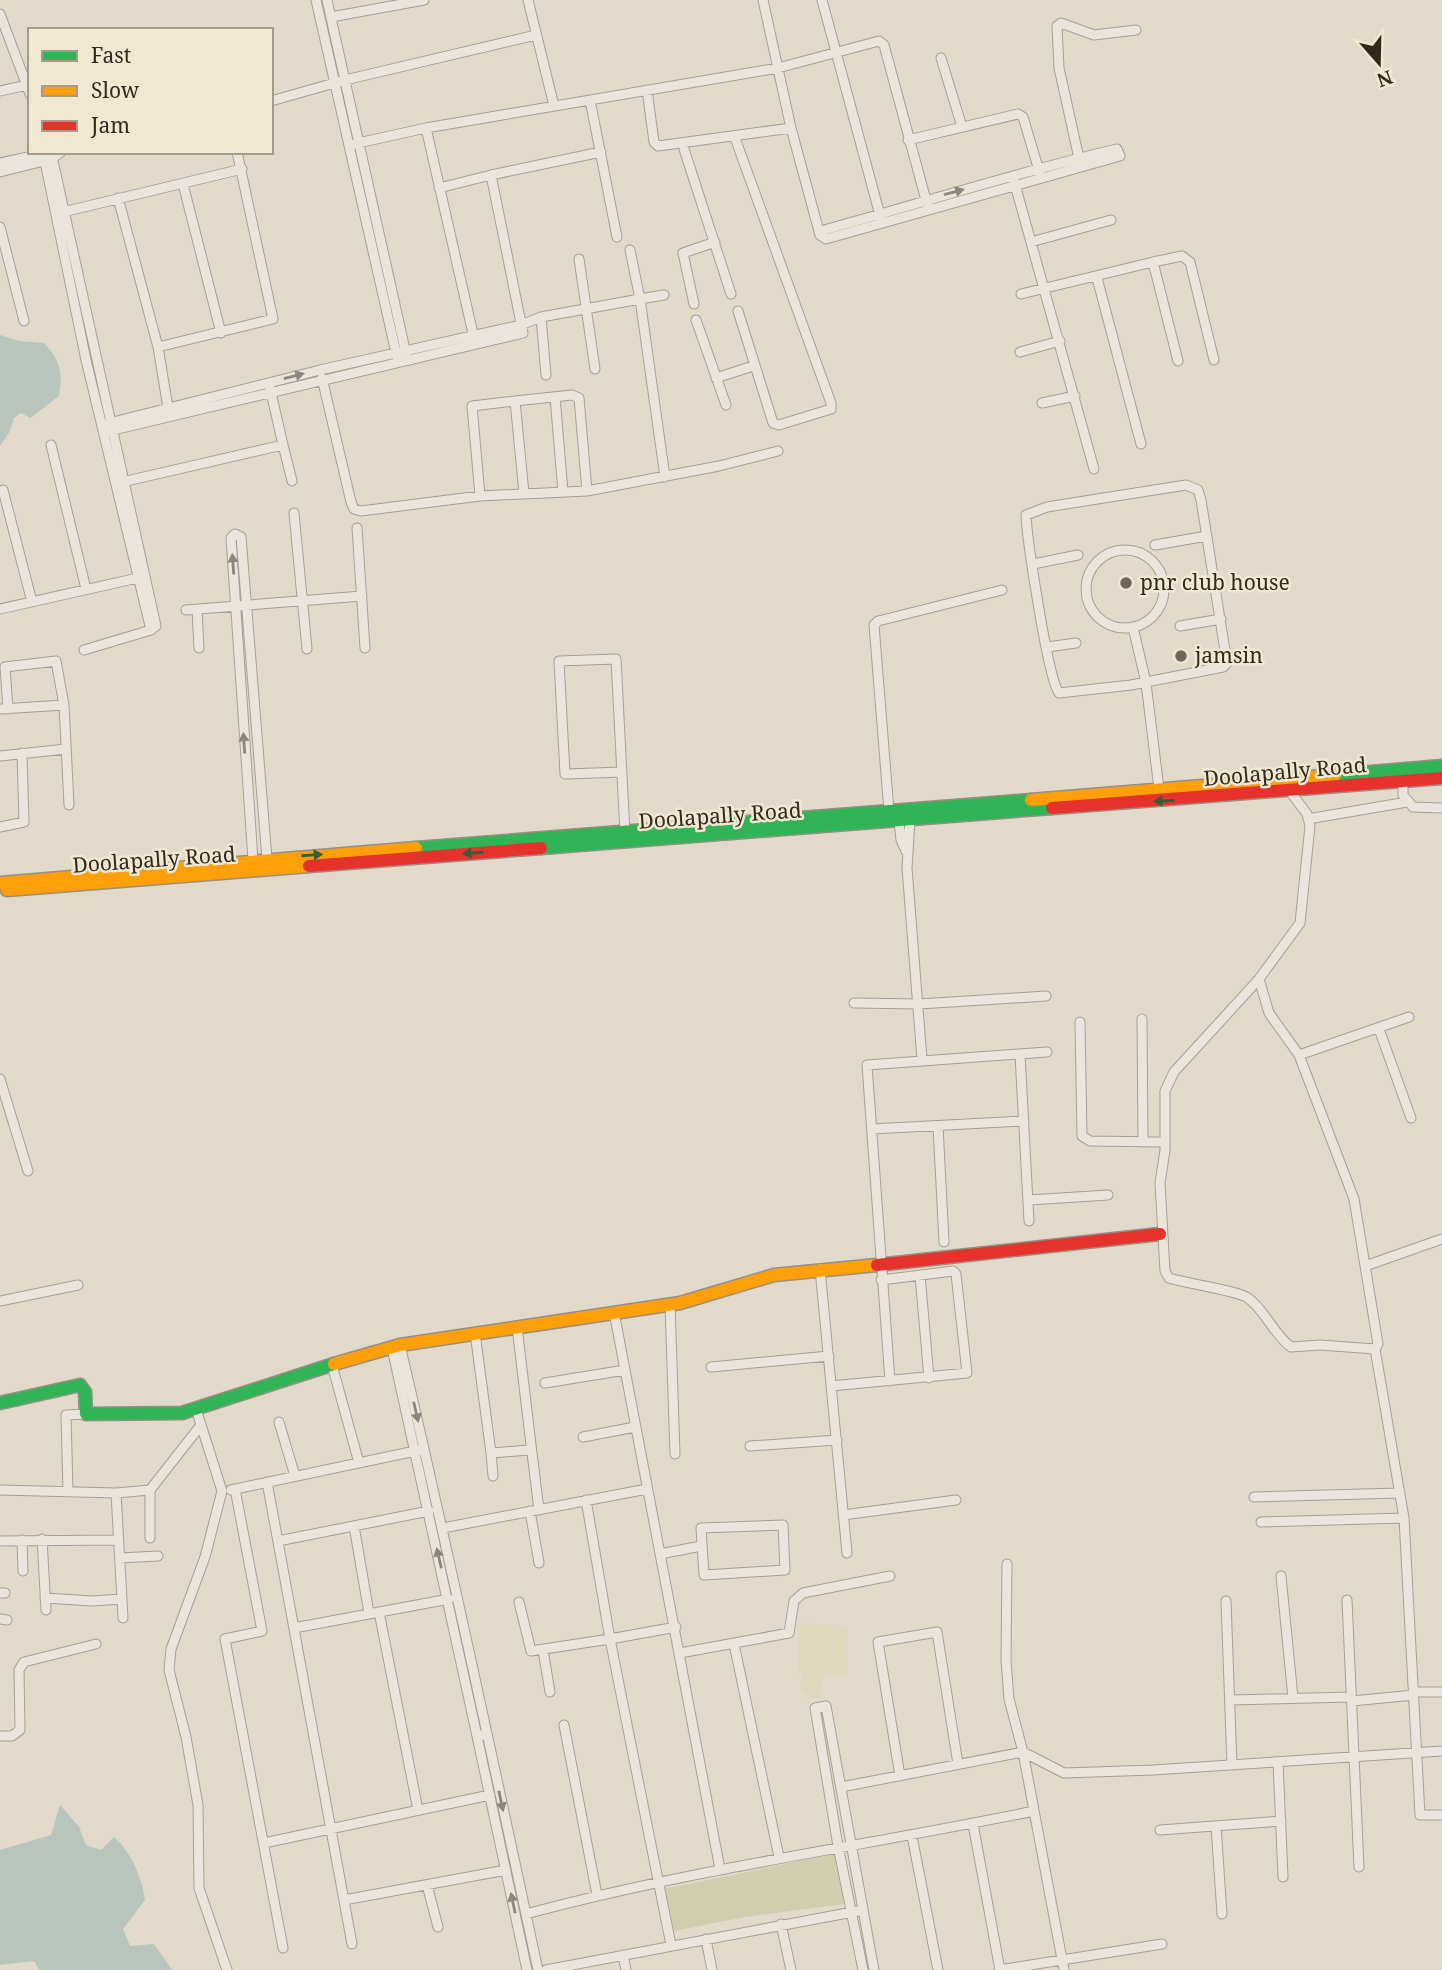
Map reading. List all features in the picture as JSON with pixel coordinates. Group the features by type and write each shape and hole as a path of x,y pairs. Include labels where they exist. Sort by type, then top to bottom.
{"main road":[{"path":"1132,797 1159,789 1366,778 1442,766"},
{"name":"Doolapally Road","path":"0,883 260,859 352,858 456,842 625,833 889,811 1289,790 1366,778 1403,781 1442,778"},
{"name":"Doolapally Road","path":"0,891 352,858 904,820 1132,797"},
{"path":"0,1403 80,1385 85,1392 86,1414 182,1413 396,1347 670,1304 774,1275 1160,1234"}],"street":[{"path":"316,0 402,356"},
{"path":"327,0 359,143 385,285"},
{"path":"331,17 399,2 424,0"},
{"path":"528,0 554,106"},
{"path":"763,0 791,128 823,237 881,219 928,210 1014,181"},
{"path":"822,0 881,219"},
{"path":"0,14 28,87"},
{"path":"881,219 926,199 1041,175 1080,163 1057,51 1057,26 1061,23 1094,35 1136,30"},
{"path":"273,100 345,80 536,35"},
{"path":"349,145 426,128 778,68 876,41 882,43 928,210"},
{"path":"941,58 962,127"},
{"path":"0,91 28,90"},
{"path":"647,90 656,144 684,146 791,128"},
{"path":"590,100 617,237"},
{"path":"908,140 1021,115 1041,175"},
{"path":"426,128 474,339"},
{"path":"735,138 831,403 831,410 779,425 773,423 738,311"},
{"path":"684,146 731,294"},
{"path":"439,188 601,152"},
{"path":"158,347 269,322 273,317 238,154"},
{"path":"0,163 47,155"},
{"path":"0,172 47,155"},
{"path":"47,155 63,212 107,428"},
{"path":"47,155 140,577 156,626 151,631 84,650"},
{"path":"63,212 242,169"},
{"path":"491,175 522,329"},
{"path":"1014,181 1094,470"},
{"path":"183,184 221,333"},
{"path":"118,198 158,347 169,412"},
{"path":"1031,242 1111,220"},
{"path":"0,228 24,321"},
{"path":"694,304 683,253 715,242"},
{"path":"630,250 640,299 665,477"},
{"path":"1021,294 1097,278 1177,256 1188,259 1214,360"},
{"path":"579,259 595,369"},
{"path":"1153,262 1178,361"},
{"path":"1097,278 1141,444"},
{"path":"270,388 320,370 402,356 522,329 541,317 664,295"},
{"path":"541,317 547,375"},
{"path":"696,320 726,405"},
{"path":"1020,352 1060,341"},
{"path":"107,428 270,388 323,381 402,356"},
{"path":"716,378 753,366"},
{"path":"320,370 351,502 356,510 481,496 587,491 665,477 778,451"},
{"path":"270,388 292,481"},
{"path":"481,496 472,406 572,395 580,402 587,491"},
{"path":"1042,404 1075,396"},
{"path":"555,397 563,492"},
{"path":"515,401 524,493"},
{"path":"120,483 283,445"},
{"path":"51,446 86,589"},
{"path":"1186,485 1198,490 1207,536 1227,663 1223,667 1146,683 1061,694 1054,684 1026,515 1047,507 1186,485"},
{"path":"3,490 32,602"},
{"path":"294,513 307,649"},
{"path":"357,527 365,648"},
{"path":"235,534 241,537 248,604 260,771 260,859 246,772 231,538 235,534"},
{"path":"1155,545 1207,536"},
{"path":"1122,551 1147,557 1162,578 1164,590 1155,614 1133,627 1120,628 1098,617 1086,595 1091,570 1099,560 1122,551"},
{"path":"1032,564 1078,555"},
{"path":"0,609 140,577"},
{"path":"889,811 874,625 878,621 1002,590"},
{"path":"186,610 362,596"},
{"path":"197,610 199,648"},
{"path":"1180,626 1221,619"},
{"path":"1133,627 1146,683 1159,789"},
{"path":"1047,647 1076,643"},
{"path":"64,705 4,709 5,667 52,659 59,669 64,705 69,805"},
{"path":"622,772 565,774 559,661 616,659 622,772 625,833"},
{"path":"239,667 252,666"},
{"path":"0,756 66,749"},
{"path":"0,827 20,825 24,820 22,753"},
{"path":"246,772 260,771"},
{"path":"1403,781 1407,803"},
{"path":"1289,790 1300,802 1308,820 1300,923 1259,979 1174,1072 1165,1091 1165,1142 1160,1182 1160,1234 1165,1271 1169,1278 1247,1297 1258,1307 1280,1338 1291,1347 1320,1345 1375,1349"},
{"path":"1308,820 1407,803 1423,810 1442,808"},
{"path":"904,820 911,839 906,851 922,1059"},
{"path":"1259,979 1269,1013 1298,1055 1354,1199 1368,1265 1378,1344 1375,1349 1404,1518 1419,1815 1442,1815"},
{"path":"854,1003 919,1004 1046,996"},
{"path":"1298,1055 1409,1017"},
{"path":"1142,1019 1143,1142"},
{"path":"1080,1022 1082,1136 1090,1141 1165,1142"},
{"path":"1379,1029 1411,1118"},
{"path":"890,1381 879,1264 867,1065 1047,1052"},
{"path":"1020,1055 1029,1221"},
{"path":"0,1079 28,1171"},
{"path":"872,1129 1024,1121"},
{"path":"938,1126 944,1242"},
{"path":"1029,1200 1108,1195"},
{"path":"1368,1265 1442,1239"},
{"path":"820,1269 847,1553"},
{"path":"831,1386 967,1373 956,1274 881,1280"},
{"path":"920,1275 929,1378"},
{"path":"0,1301 78,1284"},
{"path":"670,1304 675,1454"},
{"path":"614,1312 720,1869"},
{"path":"517,1327 532,1453 539,1563"},
{"path":"475,1333 493,1476"},
{"path":"396,1347 420,1450 443,1528 468,1672"},
{"path":"711,1367 829,1356"},
{"path":"332,1365 359,1463"},
{"path":"545,1383 625,1370"},
{"path":"196,1409 222,1491 205,1557 171,1649 169,1670 186,1737 198,1805 199,1888 227,1970"},
{"path":"68,1490 65,1415 86,1414"},
{"path":"279,1422 295,1476"},
{"path":"150,1538 150,1490 201,1425"},
{"path":"583,1437 635,1427"},
{"path":"750,1446 837,1440"},
{"path":"222,1491 420,1450"},
{"path":"420,1450 429,1511 538,1970"},
{"path":"491,1453 529,1450 532,1453"},
{"path":"267,1482 352,1944"},
{"path":"235,1489 262,1631 225,1639 283,1948"},
{"path":"443,1528 647,1489"},
{"path":"0,1490 116,1493 150,1490"},
{"path":"116,1493 123,1618"},
{"path":"1254,1497 1400,1493"},
{"path":"586,1500 656,1884 671,1945"},
{"path":"843,1515 956,1500"},
{"path":"278,1541 429,1511"},
{"path":"1261,1521 1404,1518"},
{"path":"783,1525 785,1570 704,1575 701,1546 701,1528 783,1525"},
{"path":"354,1526 418,1810"},
{"path":"42,1539 46,1610"},
{"path":"0,1541 118,1539"},
{"path":"22,1540 23,1571"},
{"path":"660,1554 701,1546"},
{"path":"120,1558 158,1556"},
{"path":"1007,1564 1006,1660 1009,1699 1023,1752 1063,1965"},
{"path":"680,1653 789,1633 794,1601 803,1593 890,1576"},
{"path":"1281,1576 1293,1698"},
{"path":"45,1598 92,1601 122,1599"},
{"path":"294,1628 449,1598"},
{"path":"1348,1600 1359,1867"},
{"path":"1226,1601 1232,1765"},
{"path":"519,1602 531,1651 676,1627"},
{"path":"900,1776 878,1642 937,1632 958,1764"},
{"path":"0,1736 12,1735 20,1730 19,1670 24,1662 96,1644"},
{"path":"734,1644 779,1857"},
{"path":"543,1650 550,1692"},
{"path":"1230,1700 1351,1699 1442,1692"},
{"path":"863,1970 838,1846 815,1708 826,1706 874,1970"},
{"path":"564,1725 597,1895"},
{"path":"482,1735 490,1796 527,1970"},
{"path":"841,1787 1023,1752 1064,1773 1442,1751"},
{"path":"1278,1762 1283,1877"},
{"path":"264,1843 490,1796"},
{"path":"526,1914 597,1895 779,1857 912,1836 1034,1811"},
{"path":"1160,1830 1281,1821"},
{"path":"974,1824 999,1970 1063,1965 1163,1944"},
{"path":"1216,1826 1222,1914"},
{"path":"912,1836 939,1970"},
{"path":"344,1900 506,1870"},
{"path":"427,1885 438,1927"},
{"path":"546,1970 863,1910"},
{"path":"781,1924 791,1970"},
{"path":"706,1939 712,1970"},
{"path":"623,1955 626,1970"}],"shaded area":[{"path":"0,335 19,341 44,343 57,361 61,380 59,396 30,418 21,413 14,418 10,431 0,446"},
{"path":"798,1623 847,1626 847,1677 822,1676 821,1697 809,1699 800,1689 803,1673 798,1672"},
{"path":"60,1805 79,1827 86,1845 101,1850 114,1837 126,1850 138,1874 145,1900 123,1929 130,1946 154,1944 172,1970 39,1970 34,1961 0,1965 0,1850 51,1835"}],"green space":[{"path":"834,1854 844,1904 745,1917 674,1931 664,1889"}],"traffic: fast":[{"path":"1335,775 1442,766"},
{"path":"416,848 1031,800"},
{"path":"541,848 1052,808"},
{"path":"0,1403 80,1385 85,1392 86,1414 182,1413 334,1364"}],"traffic: slow":[{"path":"1031,800 1335,775"},
{"path":"0,883 416,848"},
{"path":"7,890 309,866"},
{"path":"334,1364 400,1345 680,1303 774,1275 877,1265"}],"traffic: jam":[{"path":"1052,808 1442,778"},
{"path":"309,866 541,848"},
{"path":"877,1265 1160,1234"}],"place":[{"name":"pnr club house","path":"1126,583"},
{"name":"jamsin","path":"1181,656"}]}
